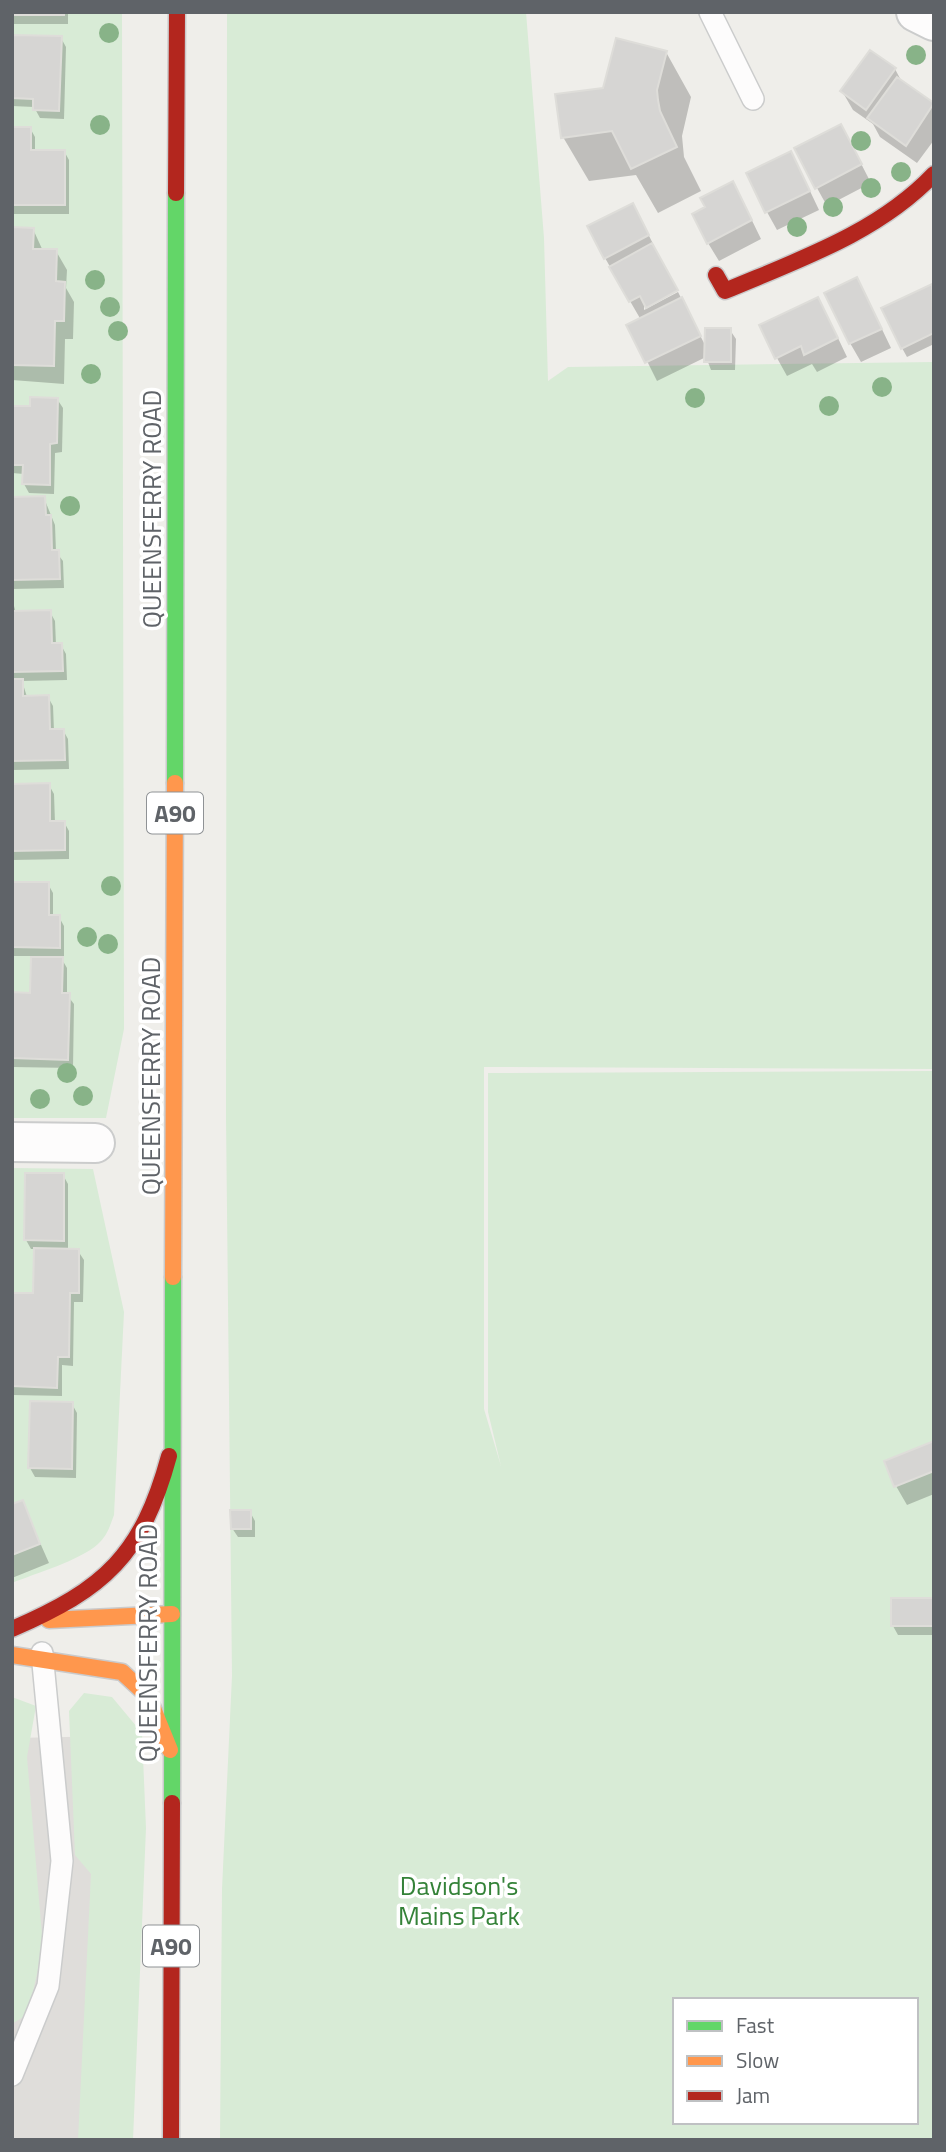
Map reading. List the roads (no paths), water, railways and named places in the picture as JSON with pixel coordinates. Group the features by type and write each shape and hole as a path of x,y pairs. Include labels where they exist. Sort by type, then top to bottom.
{"main road":[{"name":"QUEENSFERRY ROAD","path":"171,2140 177,12"},
{"path":"716,275 725,291 860,230 903,203 934,174"},
{"path":"12,1629 87,1594 108,1577 124,1556 155,1500 173,1440"},
{"path":"33,1621 172,1614"},
{"path":"12,1655 122,1672 138,1681 152,1697 171,1752"}],"street":[{"path":"916,12 934,21"},
{"path":"12,1142 95,1143"}],"lane":[{"path":"710,12 753,100"},
{"path":"13,2075 48,1986 62,1861 44,1660 33,1621"}],"park label":[{"name":"Davidson's Mains Park","path":"459,1900"}]}
